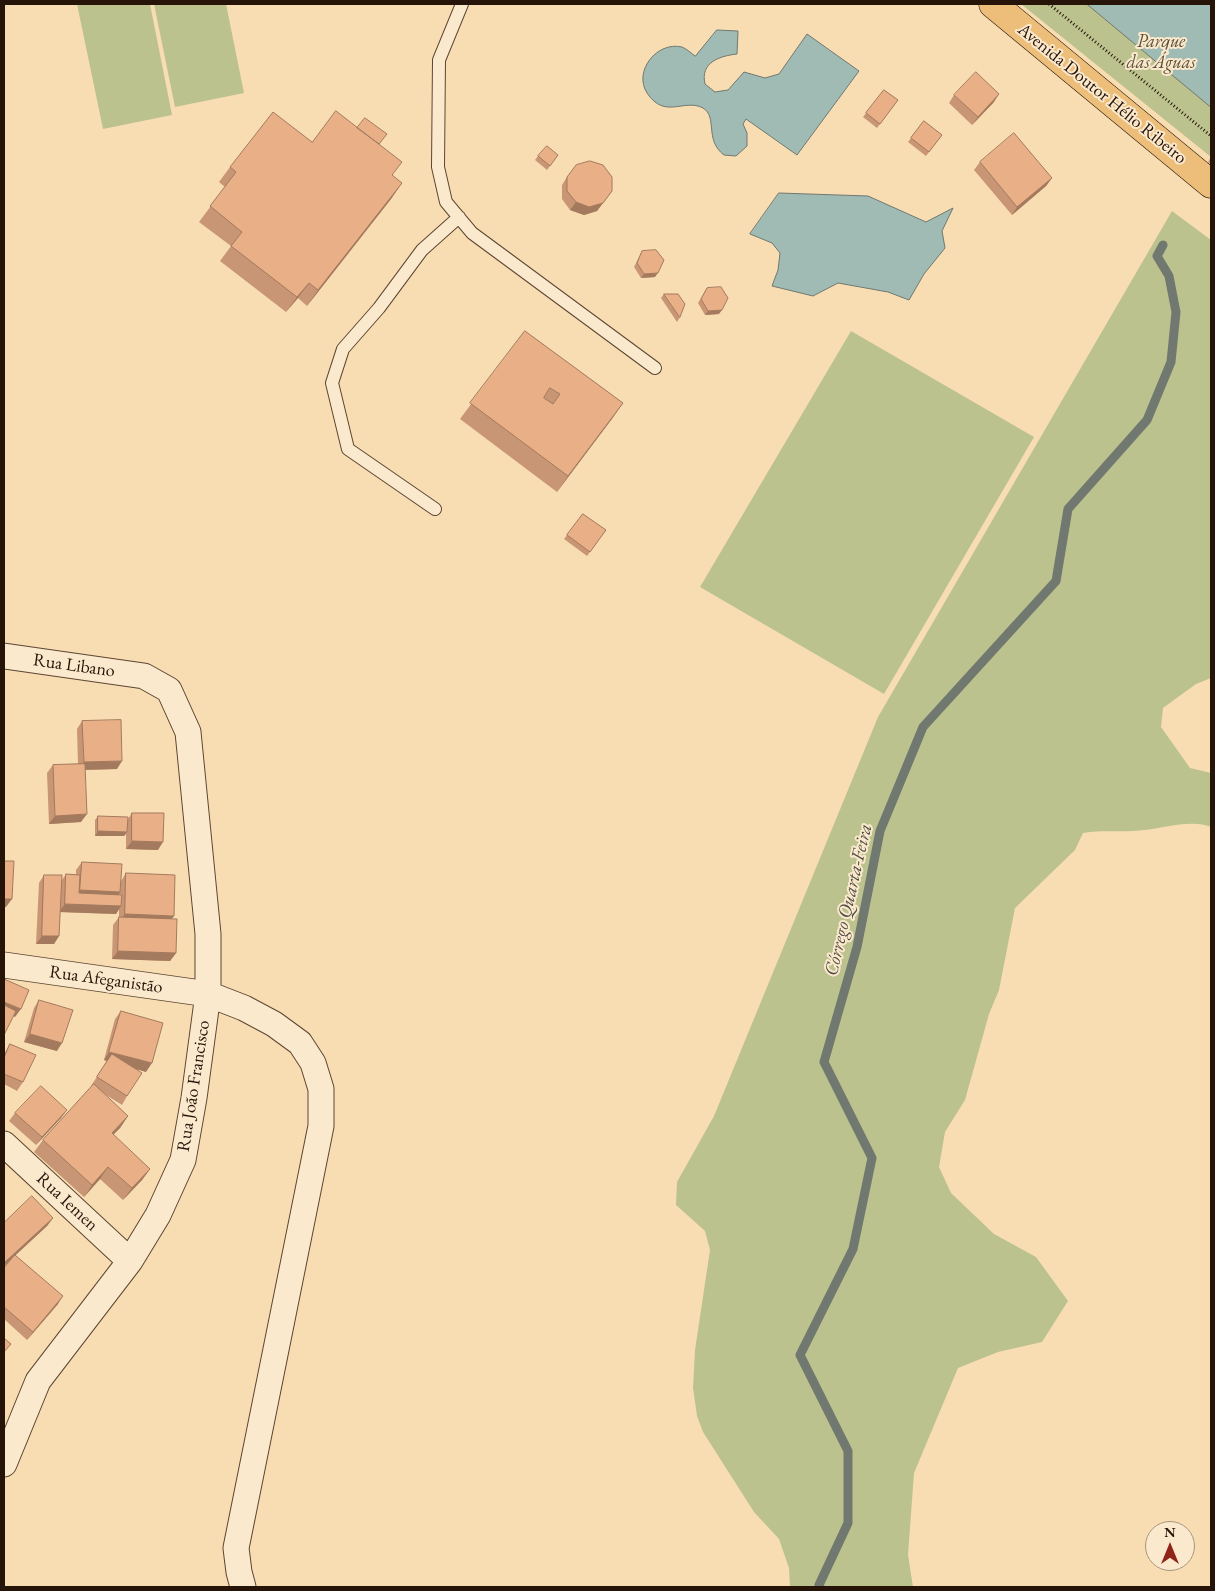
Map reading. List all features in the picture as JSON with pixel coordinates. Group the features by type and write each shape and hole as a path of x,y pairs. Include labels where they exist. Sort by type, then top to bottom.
{"main road":[{"name":"Avenida Doutor Hélio Ribeiro","path":"993,4 1211,184"}],"street":[{"name":"Rua Libano","path":"4,656 144,676"},
{"name":"Rua João Francisco","path":"4,1464 38,1381 130,1261 158,1215 183,1160 194,1098 208,994 208,934 188,732 169,690 144,676"},
{"name":"Rua Afeganistão","path":"4,965 208,994 244,1008 274,1024 300,1043 313,1063 322,1089 322,1126 236,1548 243,1587"},
{"name":"Rua Iemen","path":"4,1144 130,1261"}],"lane":[{"path":"462,4 439,60 438,167 446,202 472,233 655,368"},
{"path":"435,509 348,448 332,383 343,349 379,308 422,250 459,217"}],"path":[{"path":"1048,4 1211,136"}],"green space":[{"path":"77,4 150,4 172,115 103,129"},
{"path":"154,4 226,4 244,93 175,107"},
{"name":"Parque das Águas","path":"1021,4 1211,4 1211,157"},
{"path":"1172,211 1211,240 1211,678 1196,684 1163,708 1161,727 1190,768 1211,773 1211,827 1183,824 1142,830 1083,833 1075,850 1015,908 999,990 989,1014 965,1100 945,1132 939,1167 951,1193 994,1234 1036,1257 1068,1301 1042,1342 998,1352 958,1368 914,1473 908,1555 913,1587 790,1587 789,1568 779,1539 754,1512 703,1432 697,1416 693,1388 695,1350 710,1250 705,1231 676,1205 677,1182 714,1116 878,717"},
{"path":"851,331 1034,437 884,694 700,587"}],"water":[{"path":"1087,4 1211,4 1211,107"},
{"path":"717,30 738,31 737,54 724,56 713,61 706,70 704,76 705,84 715,92 728,90 744,72 765,78 779,74 807,34 859,71 797,155 746,119 743,124 747,133 747,146 736,156 724,155 714,143 710,117 703,108 689,105 668,107 654,101 647,93 643,84 645,67 656,53 673,46 682,47 695,56"},
{"path":"779,193 868,196 926,222 953,208 942,231 945,248 924,274 909,300 888,292 838,283 813,296 772,286 778,270 780,253 772,243 750,234"}],"building":[{"path":"976,72 999,94 978,117 954,95"},
{"path":"884,90 898,100 880,124 866,113"},
{"path":"336,111 402,162 392,175 402,183 318,290 309,283 297,297 231,246 242,232 210,206 236,172 230,167 273,112 312,142"},
{"path":"365,118 387,134 379,144 357,128"},
{"path":"924,121 942,135 929,152 911,138"},
{"path":"1014,133 1052,178 1017,207 980,162"},
{"path":"547,146 558,155 550,166 538,156"},
{"path":"590,161 603,165 612,177 612,191 603,203 589,207 576,202 567,191 567,177 576,165"},
{"path":"656,250 664,260 658,273 644,274 637,263 642,251"},
{"path":"721,287 728,298 722,310 708,311 701,299 707,288"},
{"path":"664,294 678,294 685,304 680,317"},
{"path":"525,331 623,403 568,476 470,403","holes":["550,388 560,394 553,404 544,398"]},
{"path":"583,514 606,530 590,552 567,535"},
{"path":"121,720 122,761 84,762 82,721"},
{"path":"85,764 87,814 55,816 53,765"},
{"path":"132,813 164,813 163,842 132,841"},
{"path":"98,816 128,817 127,832 98,831"},
{"path":"4,861 14,861 12,899 4,899"},
{"path":"82,862 122,864 120,892 80,890"},
{"path":"126,873 175,875 174,916 125,914"},
{"path":"66,874 80,875 79,893 122,895 121,906 65,904"},
{"path":"44,875 62,875 59,936 42,936"},
{"path":"119,917 177,919 176,953 118,951"},
{"path":"4,979 29,990 21,1009 4,1002"},
{"path":"39,1000 73,1010 62,1043 30,1034"},
{"path":"4,1005 16,1011 4,1035"},
{"path":"121,1011 163,1023 152,1063 109,1052"},
{"path":"10,1044 36,1055 23,1082 4,1074 4,1058"},
{"path":"112,1054 142,1073 127,1096 97,1077"},
{"path":"94,1084 128,1116 112,1133 150,1169 132,1188 108,1167 92,1185 43,1140"},
{"path":"41,1086 67,1110 42,1137 15,1113"},
{"path":"32,1196 53,1218 4,1263 4,1223"},
{"path":"15,1255 63,1296 33,1332 4,1307 4,1268"},
{"path":"4,1338 11,1344 4,1352"}],"waterway":[{"name":"Córrego Quarta-Feira","path":"820,1587 819,1585 848,1523 848,1451 800,1355 853,1249 872,1158 824,1062 857,947 880,831 923,727 1056,581 1068,509 1147,420 1171,362 1176,312 1169,276 1157,256 1163,245"}]}
